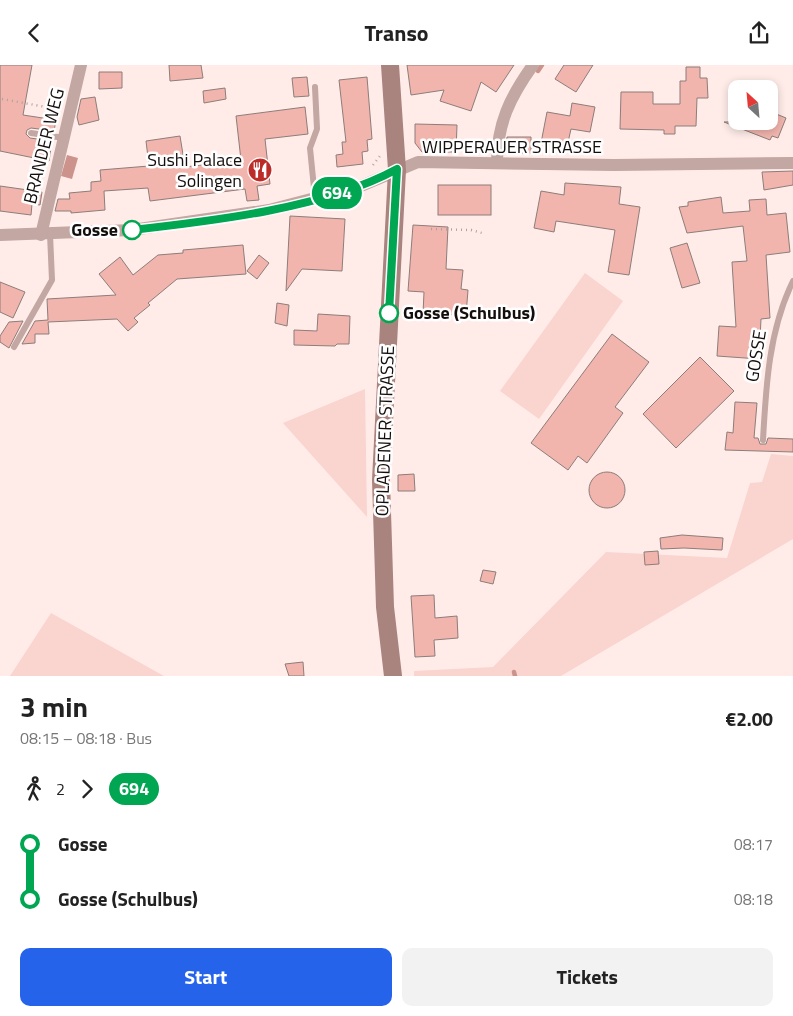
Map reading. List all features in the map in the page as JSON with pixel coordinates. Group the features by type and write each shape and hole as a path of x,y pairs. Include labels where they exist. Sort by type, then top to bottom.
{"main road":[{"name":"OPLADENER STRASSE","path":"390,65 397,169 381,480 385,607 393,676"}],"street":[{"name":"BRANDER WEG","path":"46,234 64,138 82,65"},
{"path":"496,163 497,140 505,113 510,100 533,65"},
{"name":"WIPPERAUER STRASSE","path":"0,235 169,226 269,210 373,183 397,169 418,162 793,163"}],"lane":[{"path":"315,87 317,129 310,147 315,199"},
{"path":"31,133 64,138"},
{"path":"14,347 52,280 46,234"},
{"name":"GOSSE","path":"763,439 767,382 778,319 793,281"}],"path":[{"path":"2,99 71,111"},
{"path":"370,168 382,150"},
{"path":"431,229 471,230 482,233"}],"shaded area":[{"path":"67,155 78,158 72,179 61,176"},
{"path":"585,273 623,301 539,419 500,391"},
{"path":"365,389 367,517 283,423"},
{"path":"771,454 793,456 793,539 561,676 414,676 414,671 493,667 606,552 727,558 750,483 762,482"},
{"path":"51,613 164,676 10,676"}],"building":[{"path":"0,65 32,65 23,115 56,120 54,131 31,128 27,130 26,134 30,138 52,141 49,161 0,151"},
{"path":"169,65 201,65 203,78 170,81"},
{"path":"407,65 514,65 496,92 481,82 471,111 440,101 444,90 411,95"},
{"path":"564,65 593,65 576,92 555,79"},
{"path":"686,67 700,67 700,78 707,78 708,98 697,98 696,126 675,126 675,134 664,134 664,130 620,129 621,92 653,92 653,104 680,104 680,81 686,81"},
{"path":"99,72 122,72 122,88 99,89"},
{"path":"307,77 309,96 294,97 292,78"},
{"path":"367,77 372,139 367,140 368,151 362,152 363,164 337,167 336,155 343,154 342,142 346,142 339,80"},
{"path":"225,88 226,99 204,103 203,91"},
{"path":"95,97 99,120 79,125 77,117 81,99"},
{"path":"572,103 595,107 590,132 571,129 567,147 541,143 547,112 570,116"},
{"path":"305,107 308,134 265,139 270,184 257,186 259,200 247,201 245,189 150,201 148,188 104,191 105,210 71,213 71,211 55,211 58,199 70,199 69,193 91,191 91,182 101,181 100,170 149,166 146,141 180,136 185,167 241,160 236,116"},
{"path":"778,115 786,118 778,138 772,136 770,140 744,130 778,130"},
{"path":"415,124 457,125 456,152 422,152 415,143"},
{"path":"507,137 531,137 531,153 508,153 506,148"},
{"path":"793,171 793,185 764,190 762,172"},
{"path":"565,183 621,187 619,204 640,207 629,275 608,272 615,230 556,221 554,232 534,228 541,191 564,195"},
{"path":"438,185 491,185 491,215 438,215"},
{"path":"0,186 42,192 40,205 32,204 31,215 0,211"},
{"path":"721,197 723,213 750,211 749,200 766,199 767,215 786,213 790,252 766,255 770,318 761,319 759,359 717,356 719,326 736,327 732,262 747,261 743,226 687,233 679,207 688,206 688,202"},
{"path":"290,216 345,219 342,271 302,269 286,291"},
{"path":"413,225 448,227 446,269 463,270 461,289 468,290 466,315 423,314 424,292 408,291"},
{"path":"687,243 700,283 682,288 670,248"},
{"path":"243,245 246,274 177,279 148,303 150,305 134,318 138,322 128,331 117,319 48,322 49,334 35,334 35,343 22,344 35,321 48,320 47,299 116,295 99,274 120,257 133,275 158,255 183,253 183,250"},
{"path":"259,255 269,263 257,279 247,271"},
{"path":"0,282 25,292 13,318 0,312"},
{"path":"277,303 289,305 287,326 275,323"},
{"path":"318,314 350,316 349,344 337,344 335,346 294,345 294,330 317,331"},
{"path":"23,321 9,348 0,342 0,336 9,322"},
{"path":"612,334 649,362 615,407 623,413 587,463 578,456 568,470 531,443"},
{"path":"700,357 734,391 676,448 643,414"},
{"path":"735,402 757,403 754,438 758,438 760,444 766,444 768,438 793,439 793,452 725,450 727,432 733,433"},
{"path":"607,472 614,473 620,477 624,483 624,497 620,503 614,507 607,508 600,507 594,503 590,497 589,490 590,483 594,477 600,473"},
{"path":"414,474 415,491 398,491 398,475"},
{"path":"682,535 723,538 722,550 661,549 660,538"},
{"path":"658,551 659,564 645,565 644,552"},
{"path":"483,570 496,572 493,584 480,581"},
{"path":"434,595 435,618 457,616 458,638 434,640 435,656 415,657 411,596"},
{"path":"303,662 304,676 289,676 285,664"}],"waterway":[{"path":"538,71 542,65"},
{"path":"514,672 515,676"}],"bus line":[{"name":"694","path":"132,230 269,210 373,183 397,169 389,313"}],"place":[{"name":"Sushi Palace Solingen","path":"260,170"},
{"name":"Gosse","path":"132,230"},
{"name":"Gosse (Schulbus)","path":"389,313"}]}
